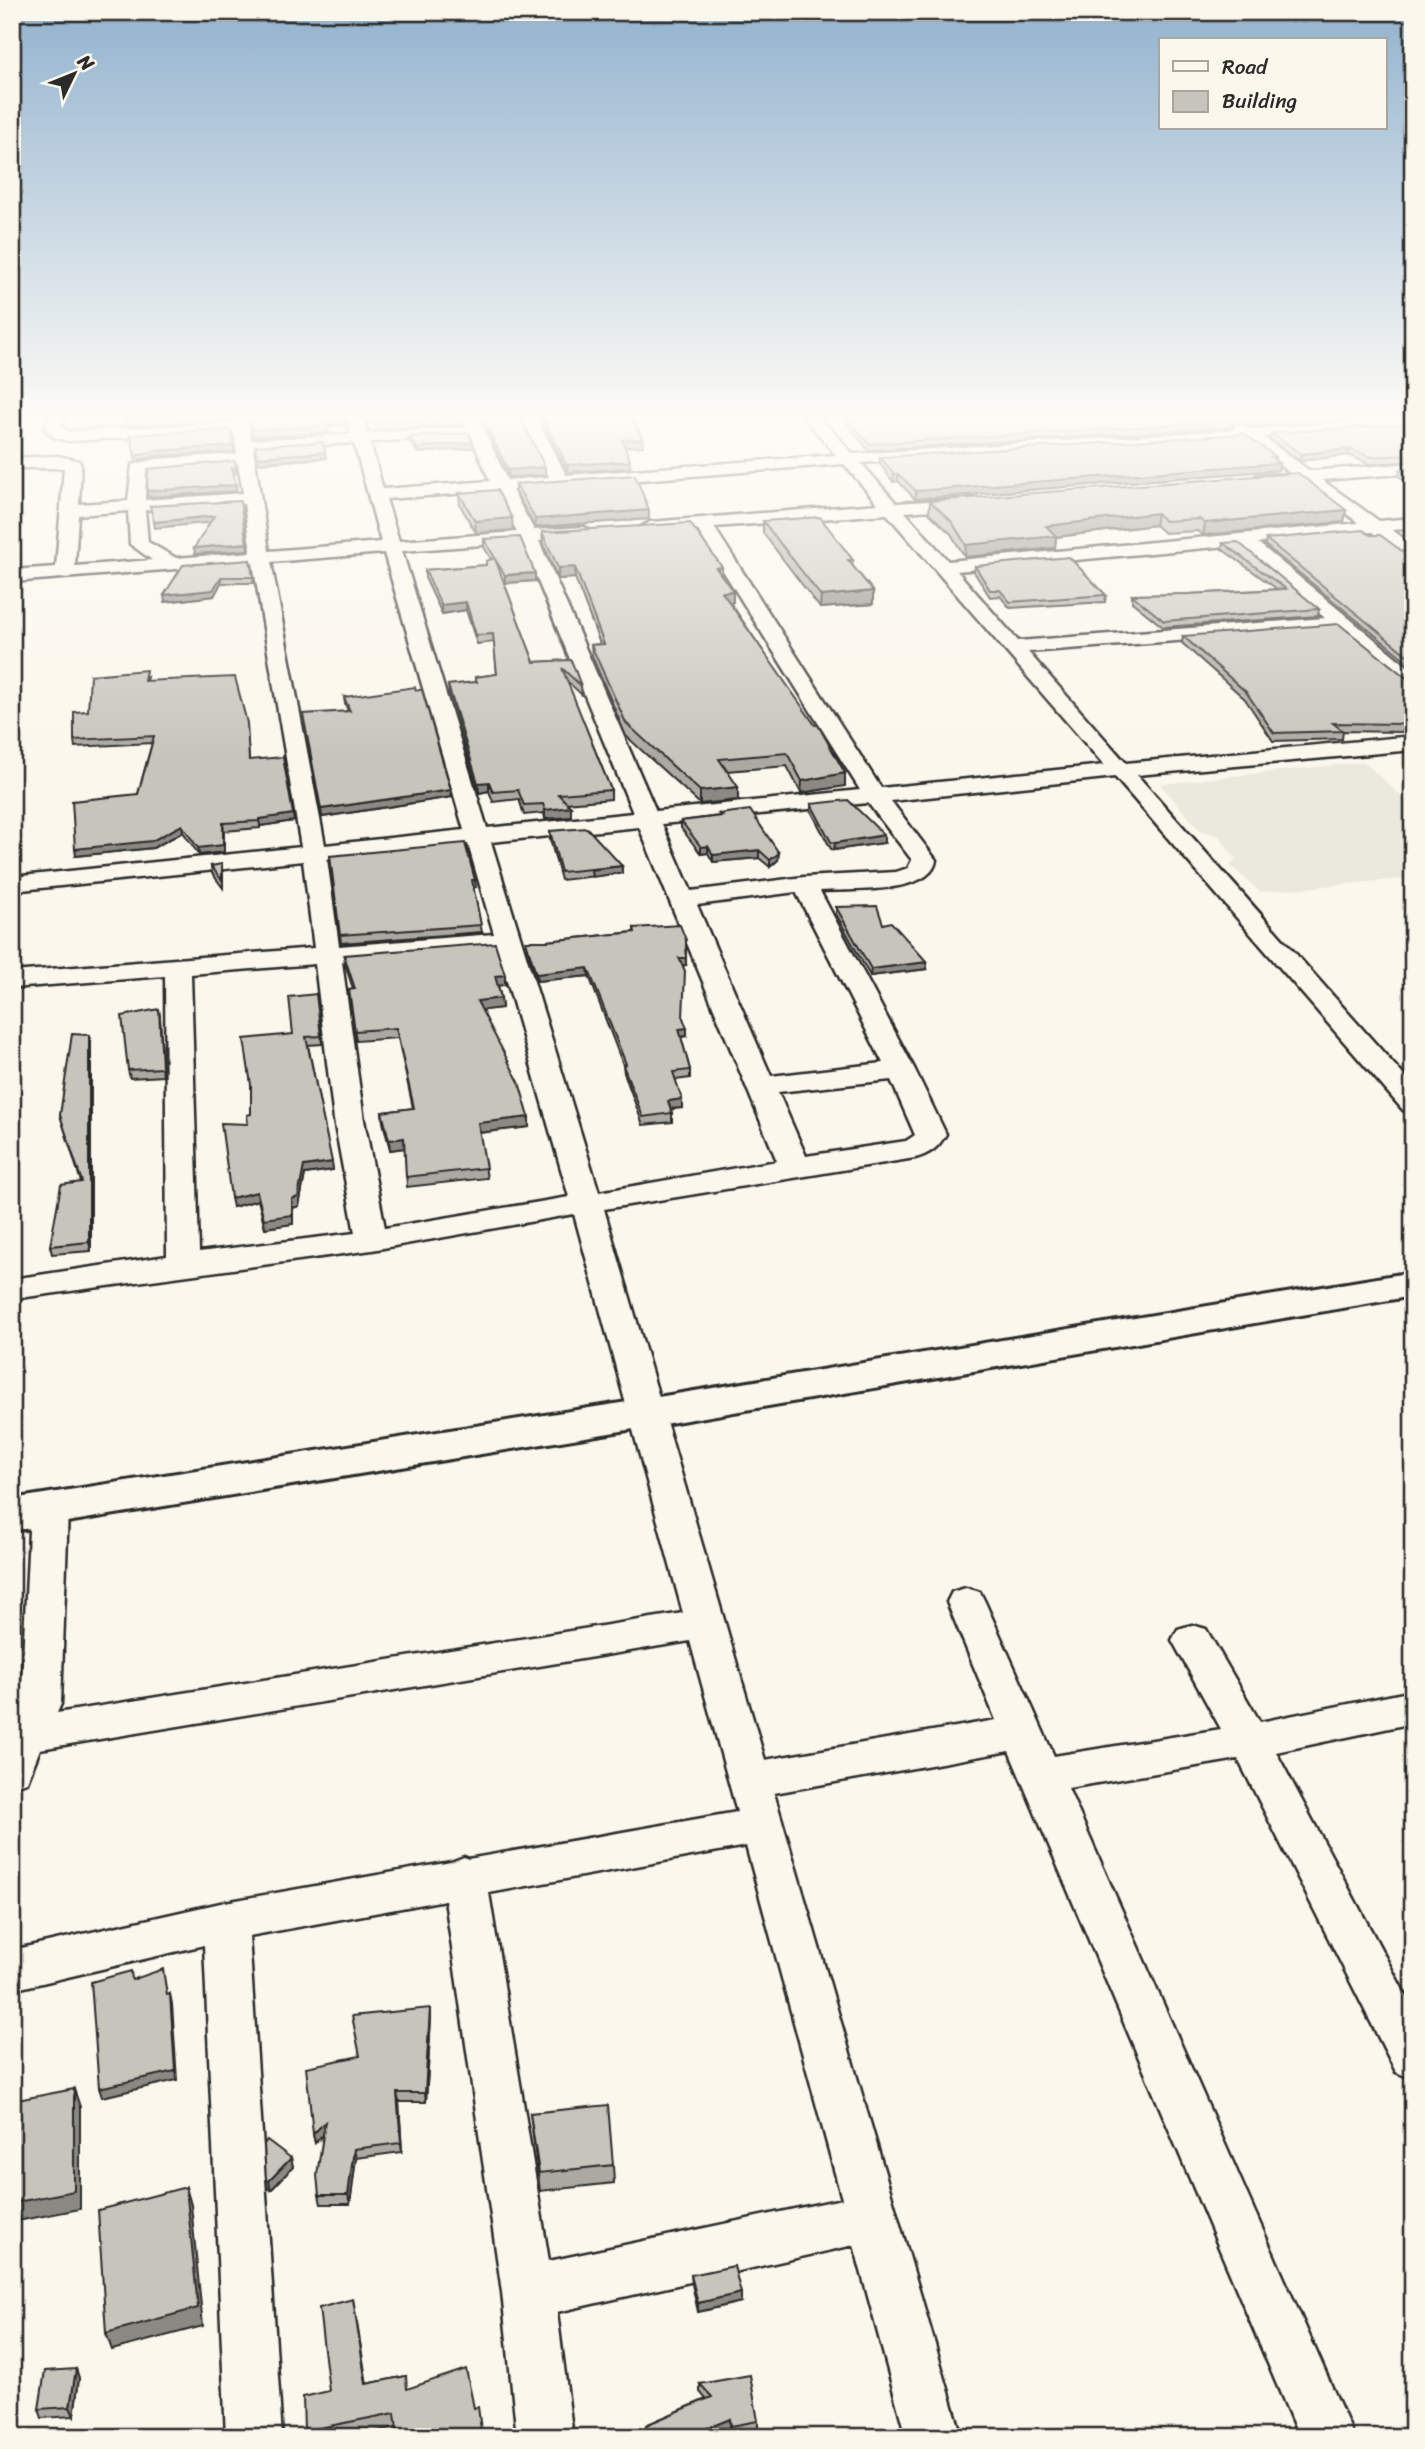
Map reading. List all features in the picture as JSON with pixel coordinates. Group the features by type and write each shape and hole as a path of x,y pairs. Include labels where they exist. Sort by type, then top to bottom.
{"main road":[{"path":"31,1512 646,1413 1413,1284"}],"street":[{"path":"65,572 69,528"},
{"path":"138,528 139,544"},
{"path":"256,528 314,852 349,1119 372,1240"},
{"path":"384,528 587,1204 934,2437"},
{"path":"523,528 795,1167"},
{"path":"683,899 804,884 899,879 917,873 923,868 924,860 876,796 705,528"},
{"path":"909,528 1413,1104"},
{"path":"943,567 1352,528"},
{"path":"1378,528 1413,554"},
{"path":"12,576 608,530"},
{"path":"1242,539 1413,682"},
{"path":"115,546 139,544 171,563"},
{"path":"67,550 91,548"},
{"path":"1013,648 1342,623"},
{"path":"12,884 1120,770 1413,743"},
{"path":"12,1289 372,1240 915,1149 927,1141 931,1134 901,1070 804,884"},
{"path":"12,980 509,941"},
{"path":"178,967 183,1264"},
{"path":"759,1086 901,1070"},
{"path":"12,1770 20,1735 41,1704 31,1512"},
{"path":"966,1602 1327,2437"},
{"path":"20,1735 706,1624"},
{"path":"1192,1640 1249,1741 1413,2057"},
{"path":"1042,1775 1249,1741 1413,1707"},
{"path":"750,1780 1023,1732"},
{"path":"12,1970 225,1921 464,1876 763,1825"},
{"path":"464,1876 528,2292 545,2437"},
{"path":"225,1921 254,2437"},
{"path":"528,2292 871,2217"}],"shaded area":[{"path":"1364,762 1413,807 1413,878 1260,892 1230,865 1236,859 1219,836 1200,830 1160,784"}],"building":[{"path":"206,528 245,528 247,543 194,548"},
{"path":"603,528 694,528 722,567 716,568 733,591 722,592 815,725 818,725 845,773 802,781 787,753 719,759 738,787 700,791 626,723 591,645 604,644 575,567 558,568 542,532"},
{"path":"769,528 829,528 853,560 848,560 873,591 821,596"},
{"path":"956,528 1048,528 1056,536 966,545"},
{"path":"1363,530 1370,535 1380,535 1406,554 1413,555 1413,660 1266,539"},
{"path":"520,537 535,573 505,575 495,559 534,662 571,660 581,686 562,668 611,790 558,794 571,807 545,810 543,804 524,805 518,790 493,792 489,782 478,783 448,685 477,682 475,677 497,674 493,634 476,635 466,602 441,605 425,570 486,565 486,561 495,558 484,539"},
{"path":"1238,542 1319,609 1164,621 1132,595 1286,589 1223,543"},
{"path":"1069,557 1106,595 1010,602 1000,590 990,590 975,566"},
{"path":"250,560 253,577 221,577 213,590 164,595 183,565"},
{"path":"1339,624 1413,683 1413,723 1333,723 1343,731 1274,733 1246,692 1183,636"},
{"path":"146,670 144,681 235,677 247,723 249,760 283,757 293,814 259,821 223,823 223,845 198,848 182,825 152,841 75,849 72,801 138,794 154,736 74,740 74,712 88,711 90,675"},
{"path":"415,687 416,690 422,690 451,790 321,809 303,714 350,711 344,697"},
{"path":"848,800 884,835 831,842 811,804"},
{"path":"750,810 779,853 770,860 759,850 713,855 708,846 701,847 681,821 722,816 719,814"},
{"path":"587,828 622,866 561,872 550,831"},
{"path":"465,843 475,880 472,880 481,925 340,935 330,856"},
{"path":"222,864 222,880 211,866"},
{"path":"877,906 883,924 891,922 927,962 871,969 836,907"},
{"path":"680,925 686,940 686,958 679,958 685,971 683,1018 687,1028 679,1029 690,1070 673,1072 682,1099 668,1101 672,1113 643,1117 623,1065 626,1064 588,968 536,974 526,941 635,932 634,928"},
{"path":"495,943 505,975 495,976 501,998 477,1001 519,1082 529,1117 478,1123 486,1168 406,1177 404,1138 389,1140 382,1112 414,1108 396,1028 355,1031 349,990 355,989 344,955"},
{"path":"316,994 321,1036 306,1037 332,1162 304,1166 298,1197 292,1199 292,1215 264,1219 257,1192 231,1198 221,1123 248,1124 247,1115 251,1114 251,1085 244,1039 293,1034 289,997"},
{"path":"159,1009 162,1068 128,1070 122,1016"},
{"path":"72,1034 89,1035 89,1242 50,1246 61,1185 82,1182 60,1115"},
{"path":"163,1969 167,1995 170,1994 175,2071 99,2088 91,1982 131,1971 132,1980"},
{"path":"430,2008 425,2093 397,2093 401,2143 354,2149 348,2195 319,2195 317,2175 325,2122 313,2134 306,2067 360,2056 352,2016"},
{"path":"74,2089 74,2191 12,2203 12,2101"},
{"path":"608,2105 613,2165 539,2173 530,2113"},
{"path":"267,2140 291,2158 269,2181 266,2179 264,2144"},
{"path":"186,2187 198,2308 106,2333 98,2210"},
{"path":"734,2266 741,2293 698,2303 691,2275"},
{"path":"353,2299 366,2384 406,2376 407,2389 466,2369 474,2408 478,2407 482,2437 398,2437 395,2413 304,2431 303,2397 329,2391 319,2308"},
{"path":"76,2369 70,2407 39,2409 45,2371"},
{"path":"750,2375 758,2421 731,2426 730,2419 686,2437 651,2437 646,2425 712,2397 700,2384"}]}
